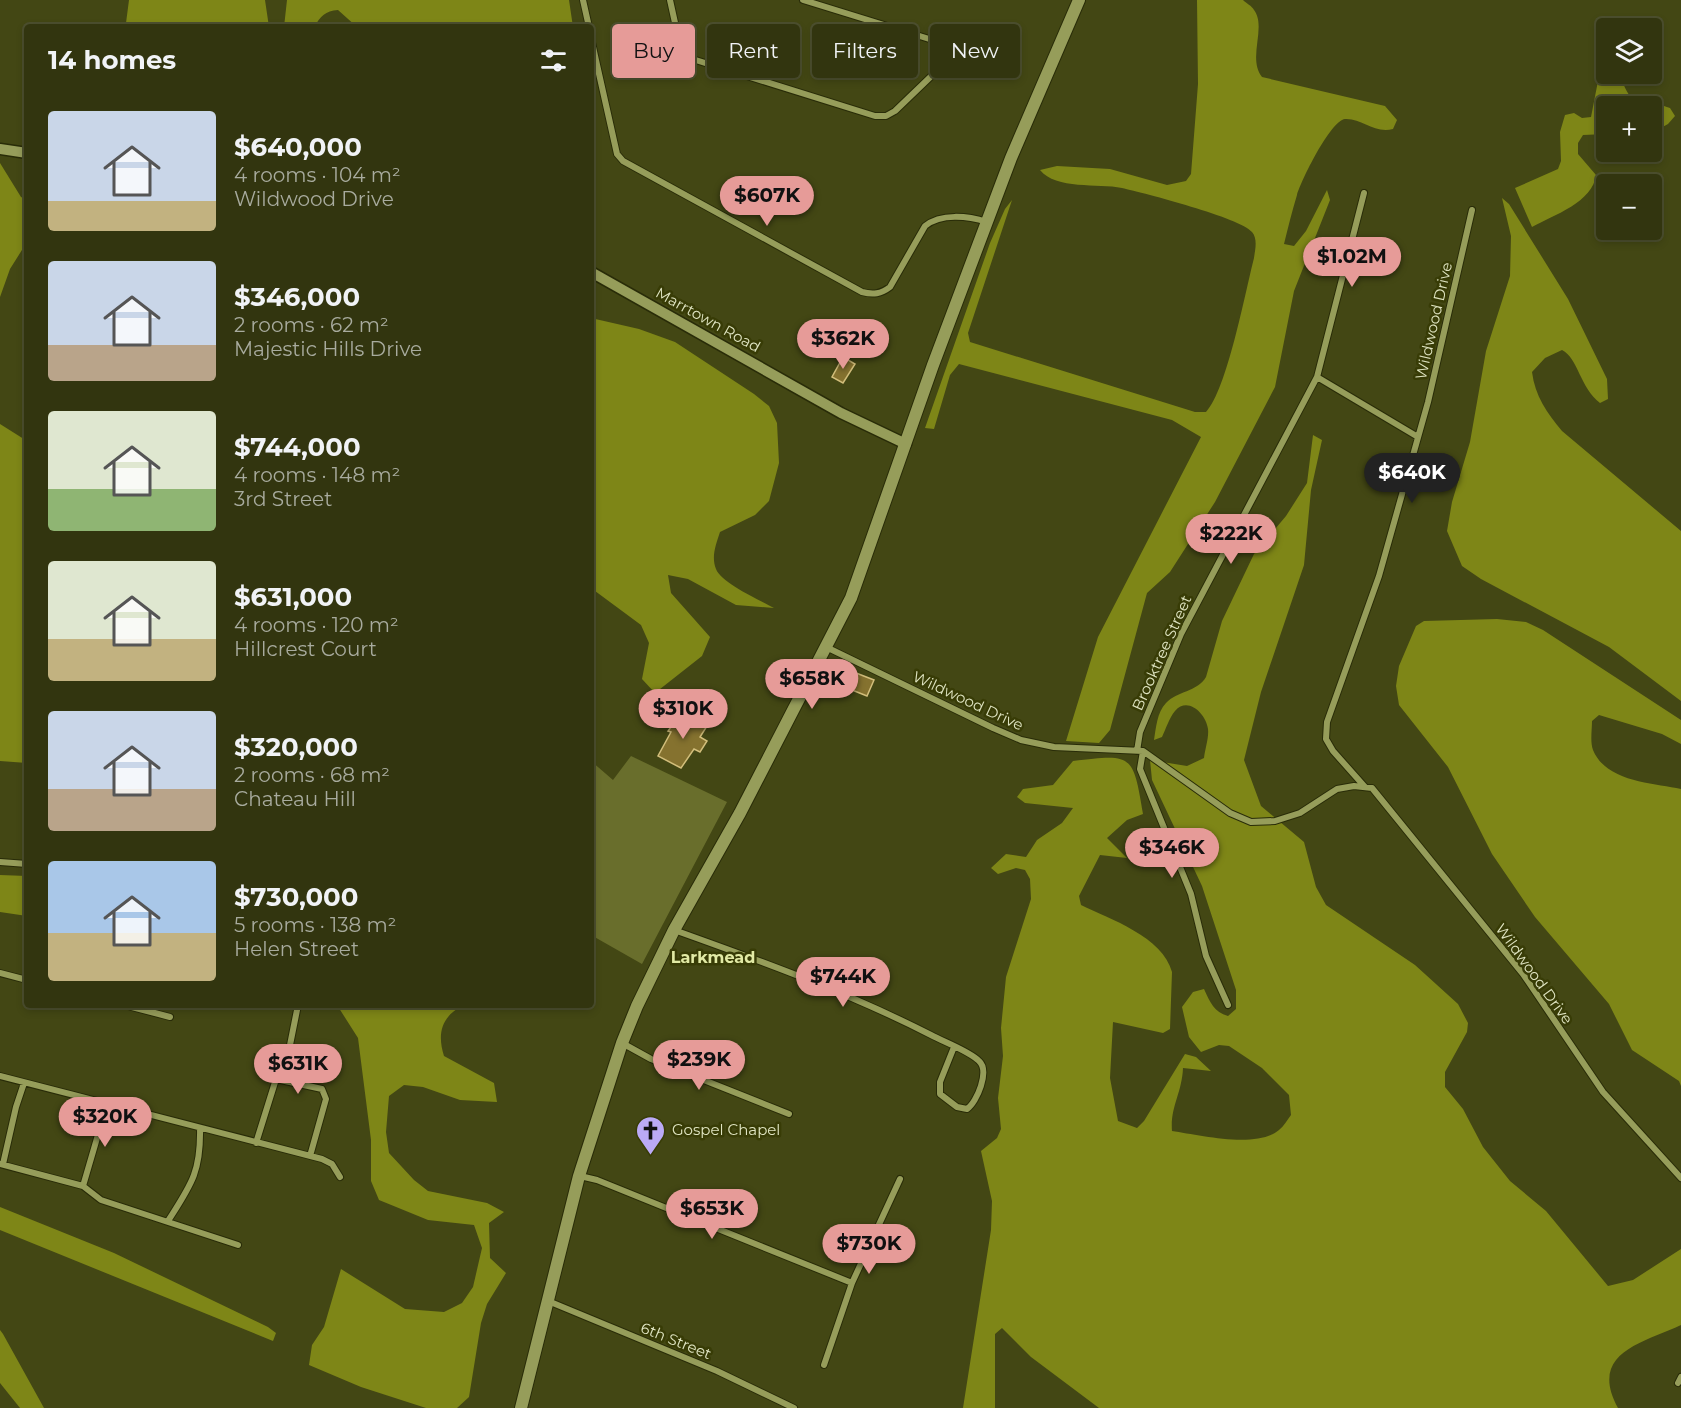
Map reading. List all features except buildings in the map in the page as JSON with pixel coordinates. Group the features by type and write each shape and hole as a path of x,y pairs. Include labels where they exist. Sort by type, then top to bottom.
{"main road":[{"path":"521,1408 579,1176 622,1043 674,930 740,813 851,598 1015,147 1079,0"}],"street":[{"path":"583,0 588,24"},
{"path":"670,0 681,50 686,57 875,116 886,116 896,111 947,61 945,46 939,42 803,0"},
{"path":"594,52 616,154 623,161 862,292 877,293 890,287 925,226 931,221 961,217 987,222"},
{"path":"0,149 24,153"},
{"path":"1364,193 1317,377 1418,437"},
{"name":"Wildwood Drive","path":"1472,210 1418,437 1379,576 1327,723 1326,739 1333,751 1365,787 1372,788 1523,974 1603,1092 1681,1178"},
{"name":"Marrtown Road","path":"594,274 841,413 906,444"},
{"name":"Brooktree Street","path":"1228,1005 1206,956 1191,894 1140,769 1140,732 1181,634 1317,377"},
{"name":"Wildwood Drive","path":"826,647 1021,740 1054,747 1140,751"},
{"path":"1140,751 1230,813 1251,822 1275,821 1300,813 1337,789 1365,787"},
{"path":"0,862 24,864"},
{"path":"674,930 842,994 954,1047 979,1060 984,1075 972,1106 967,1110 957,1107 940,1094 940,1082 954,1047"},
{"path":"0,973 24,979"},
{"path":"136,1008 170,1017"},
{"path":"284,1080 297,1008"},
{"path":"622,1043 651,1059 789,1114"},
{"path":"0,1076 310,1156 332,1164 340,1177"},
{"path":"256,1143 276,1078 307,1084 325,1092 326,1099 310,1156"},
{"path":"24,1083 15,1107 2,1164 83,1186 101,1200 238,1245"},
{"path":"83,1186 106,1104"},
{"path":"168,1221 196,1173 200,1155 200,1128"},
{"path":"579,1176 597,1180 852,1283"},
{"path":"824,1365 852,1283 900,1179"},
{"name":"6th Street","path":"548,1300 717,1371 794,1408"}],"green space":[{"path":"129,0 265,0 269,24 125,24"},
{"path":"287,0 569,0 573,24 354,24 338,10 324,15 316,24 284,24"},
{"path":"1197,0 1243,0 1253,9 1259,25 1256,61 1262,77 1385,106 1397,120 1393,129 1386,130 1351,119 1339,122 1324,140 1310,165 1297,195 1284,244 1294,246 1306,231 1327,190 1330,200 1294,291 1275,387 1215,502 1170,572 1147,593 1110,730 1099,743 1066,741 1098,637 1201,437 1172,420 959,364 950,375 934,429 925,428 990,243 1005,209 1012,200 968,333 970,342 1195,412 1206,412 1214,401 1228,363 1254,258 1256,241 1252,232 1230,220 1150,195 1122,188 1056,181 1040,170 1057,166 1110,169 1167,185 1186,181 1191,174 1198,84"},
{"path":"1597,84 1623,84 1630,96 1596,96 1596,134 1583,135 1578,143 1578,154 1596,175 1588,193 1571,207 1532,227 1515,188 1558,169 1561,161 1560,132 1565,115 1574,113 1582,118 1591,117"},
{"path":"1662,106 1670,108 1675,116 1662,127"},
{"path":"0,163 24,198 24,247 10,269 0,297"},
{"path":"1502,198 1509,204 1568,299 1607,379 1608,399 1600,403 1588,390 1572,360 1562,350 1545,358 1532,372 1543,404 1562,431 1681,531 1681,701 1609,647 1481,579 1462,566 1447,531 1452,502 1470,442 1486,351 1510,276 1511,236"},
{"path":"594,319 639,329 675,342 754,394 769,406 777,423 779,463 769,501 755,515 720,532 714,555 716,569 725,580 774,608 736,605 688,579 668,575 671,593 710,637 702,656 655,693 642,679 649,643 641,625 594,590"},
{"path":"0,424 24,439 24,763 0,761"},
{"path":"1313,435 1322,440 1311,490 1304,565 1261,692 1244,760 1261,806 1304,842 1316,887 1326,905 1415,965 1458,1004 1468,1023 1467,1032 1445,1072 1445,1087 1463,1109 1483,1147 1510,1181 1546,1211 1608,1286 1633,1280 1681,1249 1681,1325 1636,1345 1614,1362 1610,1374 1610,1389 1618,1408 1099,1408 1031,1357 1002,1328 995,1334 995,1408 963,1408 991,1230 992,1201 981,1151 997,1138 1001,1129 998,1098 1003,1056 1001,1028 1006,977 1031,899 1030,879 1025,870 1016,868 998,874 991,868 1006,854 1026,857 1037,840 1062,823 1073,808 1025,803 1017,797 1023,789 1053,785 1073,761 1093,759 1118,759 1126,762 1136,779 1143,814 1127,820 1107,838 1127,858 1100,855 1079,896 1081,905 1120,923 1147,939 1167,960 1172,972 1170,1029 1163,1033 1113,1022 1110,1078 1118,1121 1137,1128 1144,1121 1185,1054 1196,1057 1211,1071 1183,1068 1172,1131 1227,1139 1257,1139 1279,1130 1291,1115 1289,1095 1262,1068 1229,1046 1219,1045 1201,1052 1189,1037 1182,1007 1193,992 1204,989 1216,1009 1228,1016 1236,1009 1236,990 1202,886 1152,780 1150,760 1187,766 1204,758 1208,729 1204,718 1196,709 1185,705 1180,707 1171,717 1162,737 1154,740 1159,715 1171,699 1198,686 1206,677 1222,621 1254,554 1286,516 1307,483"},
{"path":"1497,619 1526,622 1543,630 1681,720 1681,744 1662,734 1599,715 1592,721 1591,740 1599,761 1619,775 1681,789 1681,1086 1679,1081 1632,1050 1609,1004 1535,917 1492,854 1448,767 1399,705 1396,686 1399,666 1416,626 1424,621"},
{"path":"631,756 727,802 642,964 594,937 594,764 613,780"},
{"path":"0,875 24,876 24,916 0,912"},
{"path":"339,1008 458,1008 443,1026 441,1040 444,1056 494,1083 497,1102 460,1100 423,1087 404,1085 389,1096 386,1132 389,1153 414,1180 428,1191 487,1203 504,1212 489,1223 490,1258 506,1273 487,1304 481,1323 469,1397 457,1408 426,1408 361,1387 309,1365 312,1345 324,1327 341,1269 405,1309 444,1312 462,1303 473,1287 482,1248 474,1225 428,1220 379,1200 371,1181 371,1140 358,1038"},
{"path":"0,1207 114,1253 268,1327 276,1333 273,1341 0,1230"},
{"path":"0,1330 44,1408 20,1408 0,1383"}],"place":[{"name":"Gospel Chapel","path":"651,1156"}],"district":[{"name":"Larkmead","path":"713,957"}]}
